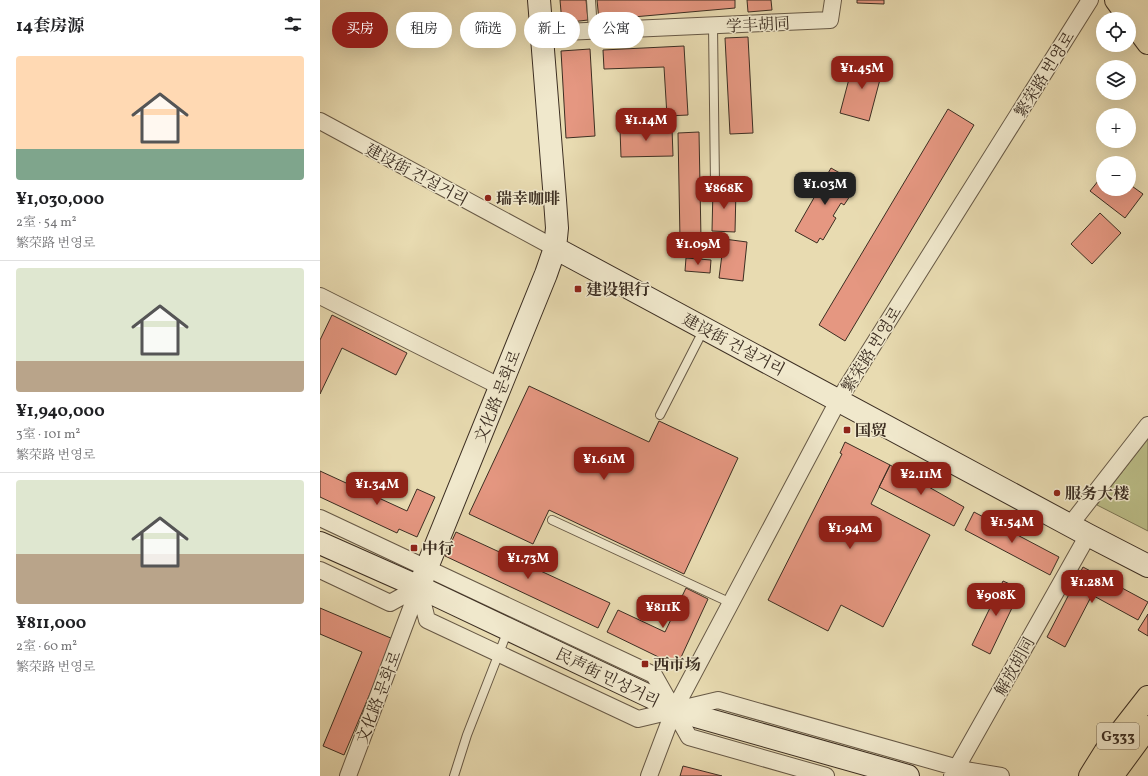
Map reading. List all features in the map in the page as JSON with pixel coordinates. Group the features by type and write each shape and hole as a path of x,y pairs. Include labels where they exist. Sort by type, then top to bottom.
{"main road":[{"path":"1116,0 1148,43"},
{"path":"1135,0 1148,17"},
{"name":"G333","path":"1090,776 1105,752 1148,697"},
{"name":"G333","path":"1112,776 1148,727"}],"street":[{"name":"文化路 문화로","path":"539,0 540,12"},
{"name":"学丰胡同","path":"644,29 830,20 833,0"},
{"name":"繁荣路 번영로","path":"649,776 674,710 838,401 1090,0"},
{"name":"文化路 문화로","path":"348,776 423,578 546,274 555,248 555,200 543,48"},
{"name":"建设街 건설거리","path":"320,122 1148,566"},
{"path":"320,296 501,386"},
{"name":"解放胡同","path":"955,772 1079,530 1148,425"},
{"path":"320,518 423,578 654,675 689,738 826,776"},
{"name":"民声街 민성거리","path":"320,543 423,578 508,629 651,697 674,710 908,776"},
{"path":"320,570 390,603 423,578"},
{"path":"423,578 427,620 638,719 718,700 955,772 1002,776"}],"lane":[{"path":"591,0 592,12"},
{"path":"713,26 715,184"},
{"path":"660,416 705,329"},
{"path":"552,520 731,603"},
{"path":"454,776 467,735 508,629"}],"green space":[{"path":"1148,438 1148,531 1097,505"}],"building":[{"path":"560,0 586,0 588,20 580,21 580,12 561,12"},
{"path":"597,0 735,0 735,8 644,16 644,12 598,12"},
{"path":"747,0 771,0 772,10 748,12"},
{"path":"857,0 884,0 884,4 857,3"},
{"path":"748,37 753,133 730,134 725,38"},
{"path":"684,46 688,115 667,116 664,67 604,69 603,50"},
{"path":"590,49 595,136 566,138 561,51"},
{"path":"854,60 883,68 869,121 840,113"},
{"path":"948,109 974,125 845,341 819,325"},
{"path":"672,128 673,156 621,157 620,129"},
{"path":"699,132 701,239 680,239 678,133"},
{"path":"831,168 854,181 846,194 850,196 844,205 841,203 833,216 836,218 823,240 820,238 817,243 795,231"},
{"path":"1096,184 1096,196 1090,191"},
{"path":"713,188 736,189 735,232 712,231"},
{"path":"1136,189 1143,194 1125,218 1096,196 1136,196"},
{"path":"1100,213 1121,233 1092,264 1071,244"},
{"path":"724,239 747,242 743,281 719,278"},
{"path":"686,258 711,260 710,273 685,271"},
{"path":"332,315 407,353 396,375 342,348 320,394 320,340"},
{"path":"529,386 649,442 659,421 738,458 684,574 549,510 533,544 469,514"},
{"path":"845,442 890,465 871,504 930,535 883,627 841,605 828,631 768,600 842,454 840,453"},
{"path":"890,465 964,507 954,526 879,487"},
{"path":"320,471 407,511 417,489 435,497 417,537 399,529 397,533 320,497"},
{"path":"974,512 1059,557 1050,575 965,530"},
{"path":"456,532 610,603 598,628 445,556"},
{"path":"1083,567 1148,602 1138,620 1092,595 1065,647 1047,637"},
{"path":"1003,581 1021,589 990,654 972,645"},
{"path":"686,588 708,599 677,666 607,632 618,610 665,632"},
{"path":"320,608 393,639 344,755 323,746 362,652 320,634"},
{"path":"1148,614 1148,636 1138,630"},
{"path":"683,766 722,776 680,776"}],"place":[{"name":"瑞幸咖啡","path":"488,198"},
{"name":"建设银行","path":"578,289"},
{"name":"国贸","path":"847,430"},
{"name":"服务大楼","path":"1057,493"},
{"name":"中行","path":"414,548"},
{"name":"西市场","path":"645,664"}]}
